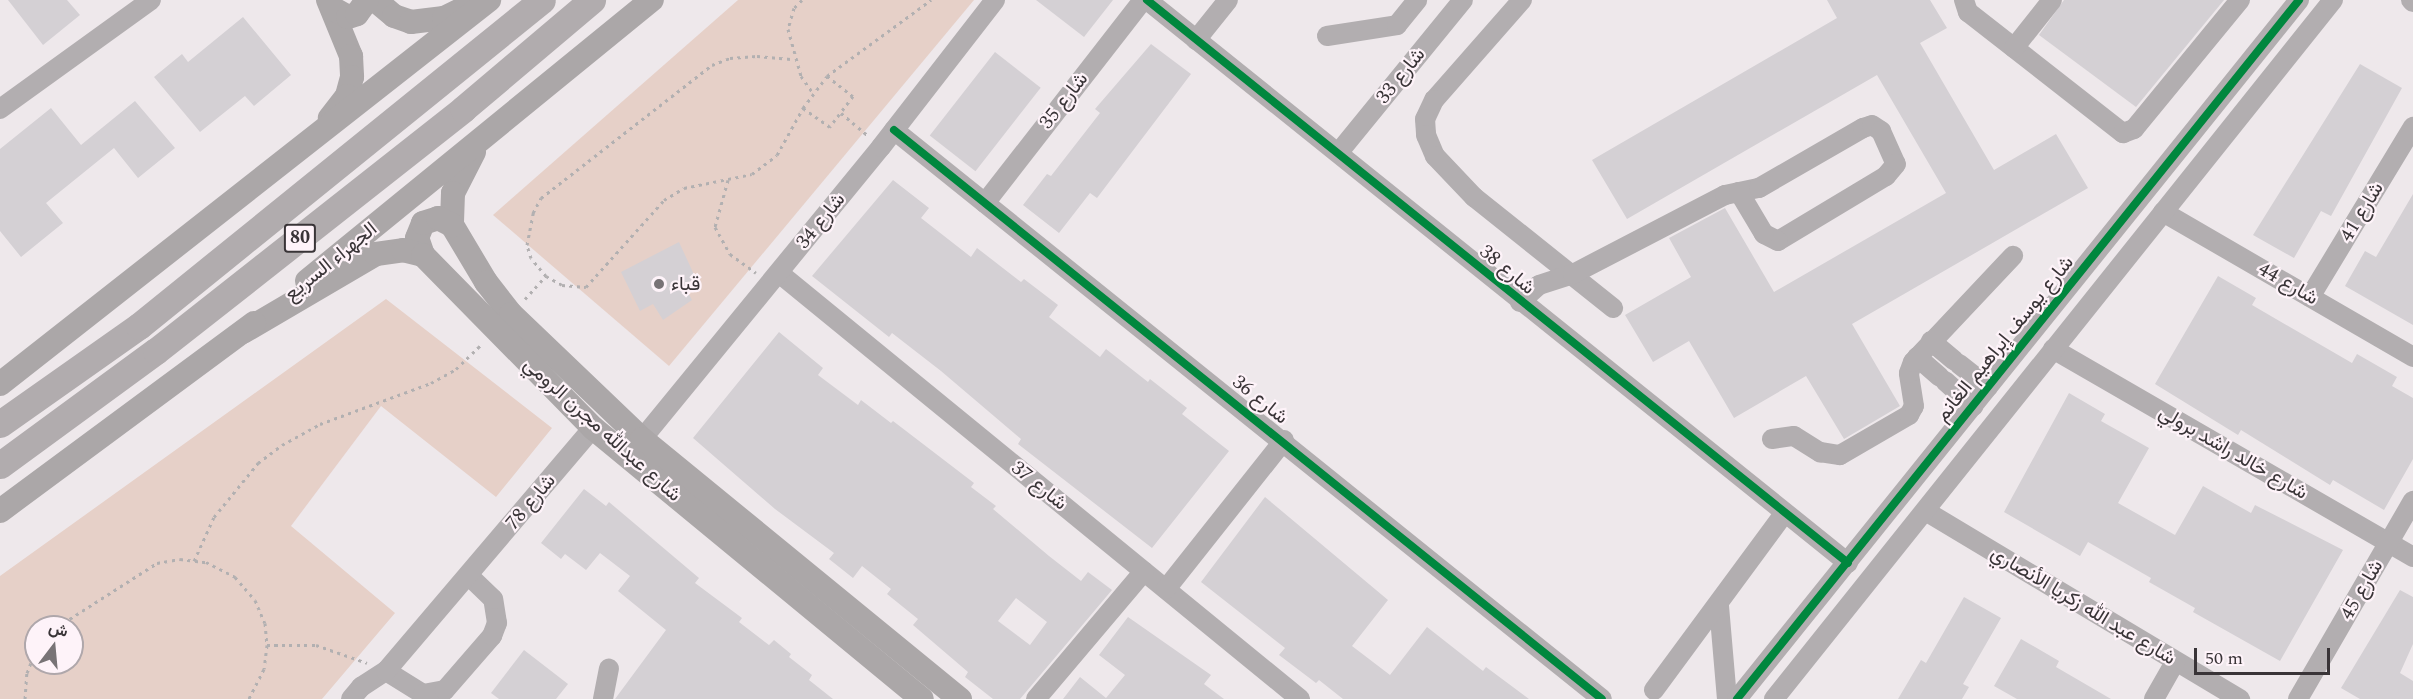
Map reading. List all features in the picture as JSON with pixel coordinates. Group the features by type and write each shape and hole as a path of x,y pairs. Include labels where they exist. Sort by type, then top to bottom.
{"highway":[{"name":"80","path":"0,424 139,326 542,0"},
{"name":"الجهراء السريع","path":"0,465 156,351 463,109 592,0"}],"main road":[{"path":"330,4 348,17 357,14 367,0"},
{"path":"375,0 394,16 429,22 483,0"},
{"path":"0,384 300,152 489,0"},
{"name":"الجهراء السريع","path":"0,511 243,332 652,0"},
{"path":"300,152 336,113 347,96 352,77 351,56 330,4"},
{"path":"423,255 417,238 423,224 438,218 452,225 453,193 481,141"},
{"name":"شارع عبدالله مجرن الرومي","path":"452,225 486,282 503,322 593,428 922,699"},
{"path":"243,332 376,254 403,250 423,255"},
{"name":"شارع عبدالله مجرن الرومي","path":"423,255 642,439 960,699"}],"street":[{"path":"3,99 151,0"},
{"name":"شارع 34","path":"642,439 881,147 995,0"},
{"name":"شارع 38","path":"1145,0 1339,152 1783,515 1848,563"},
{"name":"شارع 35","path":"985,203 1145,0"},
{"path":"1197,40 1228,0"},
{"path":"1327,36 1396,25 1417,0"},
{"name":"شارع 33","path":"1339,152 1463,0"},
{"path":"1522,0 1434,100 1425,119 1426,135 1436,156 1474,197 1613,308"},
{"path":"1964,0 1968,12 2117,131 2128,132 2240,0"},
{"path":"2014,48 2052,0"},
{"name":"شارع يوسف إبراهيم الغانم","path":"1737,699 2299,0"},
{"path":"1774,699 1927,512 2053,349 2333,0"},
{"path":"1520,302 1539,285 1573,274 1725,195 1739,192 1759,188 1872,125 1886,138 1896,164 1886,176 1778,242 1764,234 1739,192"},
{"name":"شارع 41","path":"2310,297 2413,127"},
{"name":"شارع 36","path":"894,130 1284,440 1602,699"},
{"name":"شارع 44","path":"2163,212 2413,357"},
{"path":"1773,439 1794,436 1826,455 1846,453 1912,412 1909,373 1917,357 2013,256"},
{"name":"شارع 37","path":"775,278 1300,699"},
{"path":"1931,341 1988,387"},
{"name":"شارع خالد راشد برولي","path":"2053,349 2413,557"},
{"path":"1917,357 1973,406"},
{"name":"شارع 78","path":"351,699 361,687 386,671 593,428"},
{"name":"شارع 36","path":"1166,590 1284,440"},
{"name":"شارع 45","path":"2298,699 2413,501"},
{"name":"شارع عبد الله زكريا الأنصاري","path":"1927,512 2240,699"},
{"path":"1654,690 1719,606 1783,515"},
{"path":"1036,699 1143,571"},
{"path":"386,671 423,694 433,695 452,682 492,636 497,623 493,599 469,576"},
{"path":"1719,606 1727,699"},
{"path":"2154,699 2175,662"},
{"path":"603,699 609,669"}],"path":[{"path":"802,0 794,8 788,29 794,59 801,76 814,93"},
{"path":"794,59 757,56 730,58 712,65 541,198 532,213 527,245 531,258 546,276 562,285 586,287 664,200 684,188 752,174 777,155 803,108 827,76 931,0"},
{"path":"803,108 830,127 841,113 853,96 827,76"},
{"path":"841,113 881,147"},
{"path":"728,180 718,208 715,228 720,240 730,255 775,278"},
{"path":"194,561 214,517 258,463 282,445 320,424 431,383 456,369 546,276"},
{"path":"75,615 139,571 157,563 206,562 235,577 255,600 265,623 267,645 264,669 249,699"},
{"path":"267,645 291,642 338,649 386,671"},
{"path":"25,699 27,675"}],"shaded area":[{"path":"738,0 974,0 669,366 493,215"},
{"path":"386,299 552,428 496,497 381,406 291,526 395,613 322,699 0,699 0,576"}],"building":[{"path":"8,0 67,0 80,15 43,45"},
{"path":"1036,0 1113,0 1084,37"},
{"path":"1827,0 1930,0 1947,28 1920,43 1994,170 2056,134 2088,188 1852,324 1900,406 1844,439 1806,376 1734,418 1689,341 1653,362 1625,315 1691,277 1669,238 1725,208 1774,292 1946,193 1877,75 1627,219 1592,160 1837,18"},
{"path":"2064,0 2224,0 2136,107 2039,35"},
{"path":"243,17 291,75 254,106 245,96 200,132 154,77 182,54 188,62"},
{"path":"1151,44 1191,74 1097,198 1090,193 1059,233 1023,205 1047,174 1051,176 1100,113 1095,109"},
{"path":"995,52 1041,88 975,171 930,136"},
{"path":"2360,64 2402,88 2331,216 2321,211 2294,258 2253,235"},
{"path":"135,101 175,148 138,178 114,148 46,203 63,223 21,257 0,231 0,149 51,108 81,145"},
{"path":"893,180 929,208 921,218 971,257 977,248 1021,282 1024,279 1058,305 1049,317 1100,357 1106,349 1148,382 1150,379 1187,408 1182,414 1229,451 1152,548 1018,444 1021,439 941,371 892,333 889,337 812,276"},
{"path":"2413,194 2413,325 2345,286 2365,251 2376,257"},
{"name":"قباء","path":"679,242 697,281 685,287 692,300 663,320 653,304 640,311 621,272"},
{"path":"2218,276 2256,298 2252,305 2352,363 2357,354 2397,377 2392,386 2413,398 2413,459 2384,510 2333,480 2330,485 2241,430 2238,435 2155,384"},
{"path":"779,332 823,368 818,375 858,405 861,400 891,423 893,421 974,483 971,487 996,506 993,509 1081,581 1088,572 1112,590 1020,699 993,699 965,677 968,672 913,625 918,619 887,594 891,589 862,566 853,578 829,559 834,553 775,509 693,438","holes":["1016,598 1047,622 1030,645 998,621"]},
{"path":"2069,393 2105,414 2101,421 2149,448 2118,503 2175,535 2203,486 2251,513 2255,505 2343,550 2280,661 2193,612 2195,608 2149,582 2151,578 2088,542 2080,556 2004,512"},
{"path":"584,489 606,506 609,502 699,578 695,583 742,618 739,622 769,645 774,640 791,654 789,657 812,675 809,680 833,699 615,699 666,630 618,591 630,576 600,553 586,570 565,554 561,559 541,543"},
{"path":"1265,497 1388,600 1352,646 1390,675 1427,627 1483,671 1486,667 1529,699 1343,699 1319,680 1316,683 1279,655 1285,648 1201,582"},
{"path":"2400,590 2413,597 2413,644 2400,673 2413,681 2413,699 2360,699 2341,688"},
{"path":"1964,597 2001,618 1963,684 1969,687 1962,699 1898,699 1921,660 1926,663"},
{"path":"1128,617 1211,675 1204,684 1224,699 1063,699 1080,677 1106,698 1125,675 1099,655"},
{"path":"2021,639 2059,661 2056,667 2111,699 2017,699 1994,686"},
{"path":"524,650 568,684 556,699 499,699 491,693"}],"cycle path":[{"path":"1147,0 1848,563"},
{"path":"1737,699 2299,0"},
{"path":"894,130 1602,699"}],"place":[{"name":"قباء","path":"659,284"}]}
